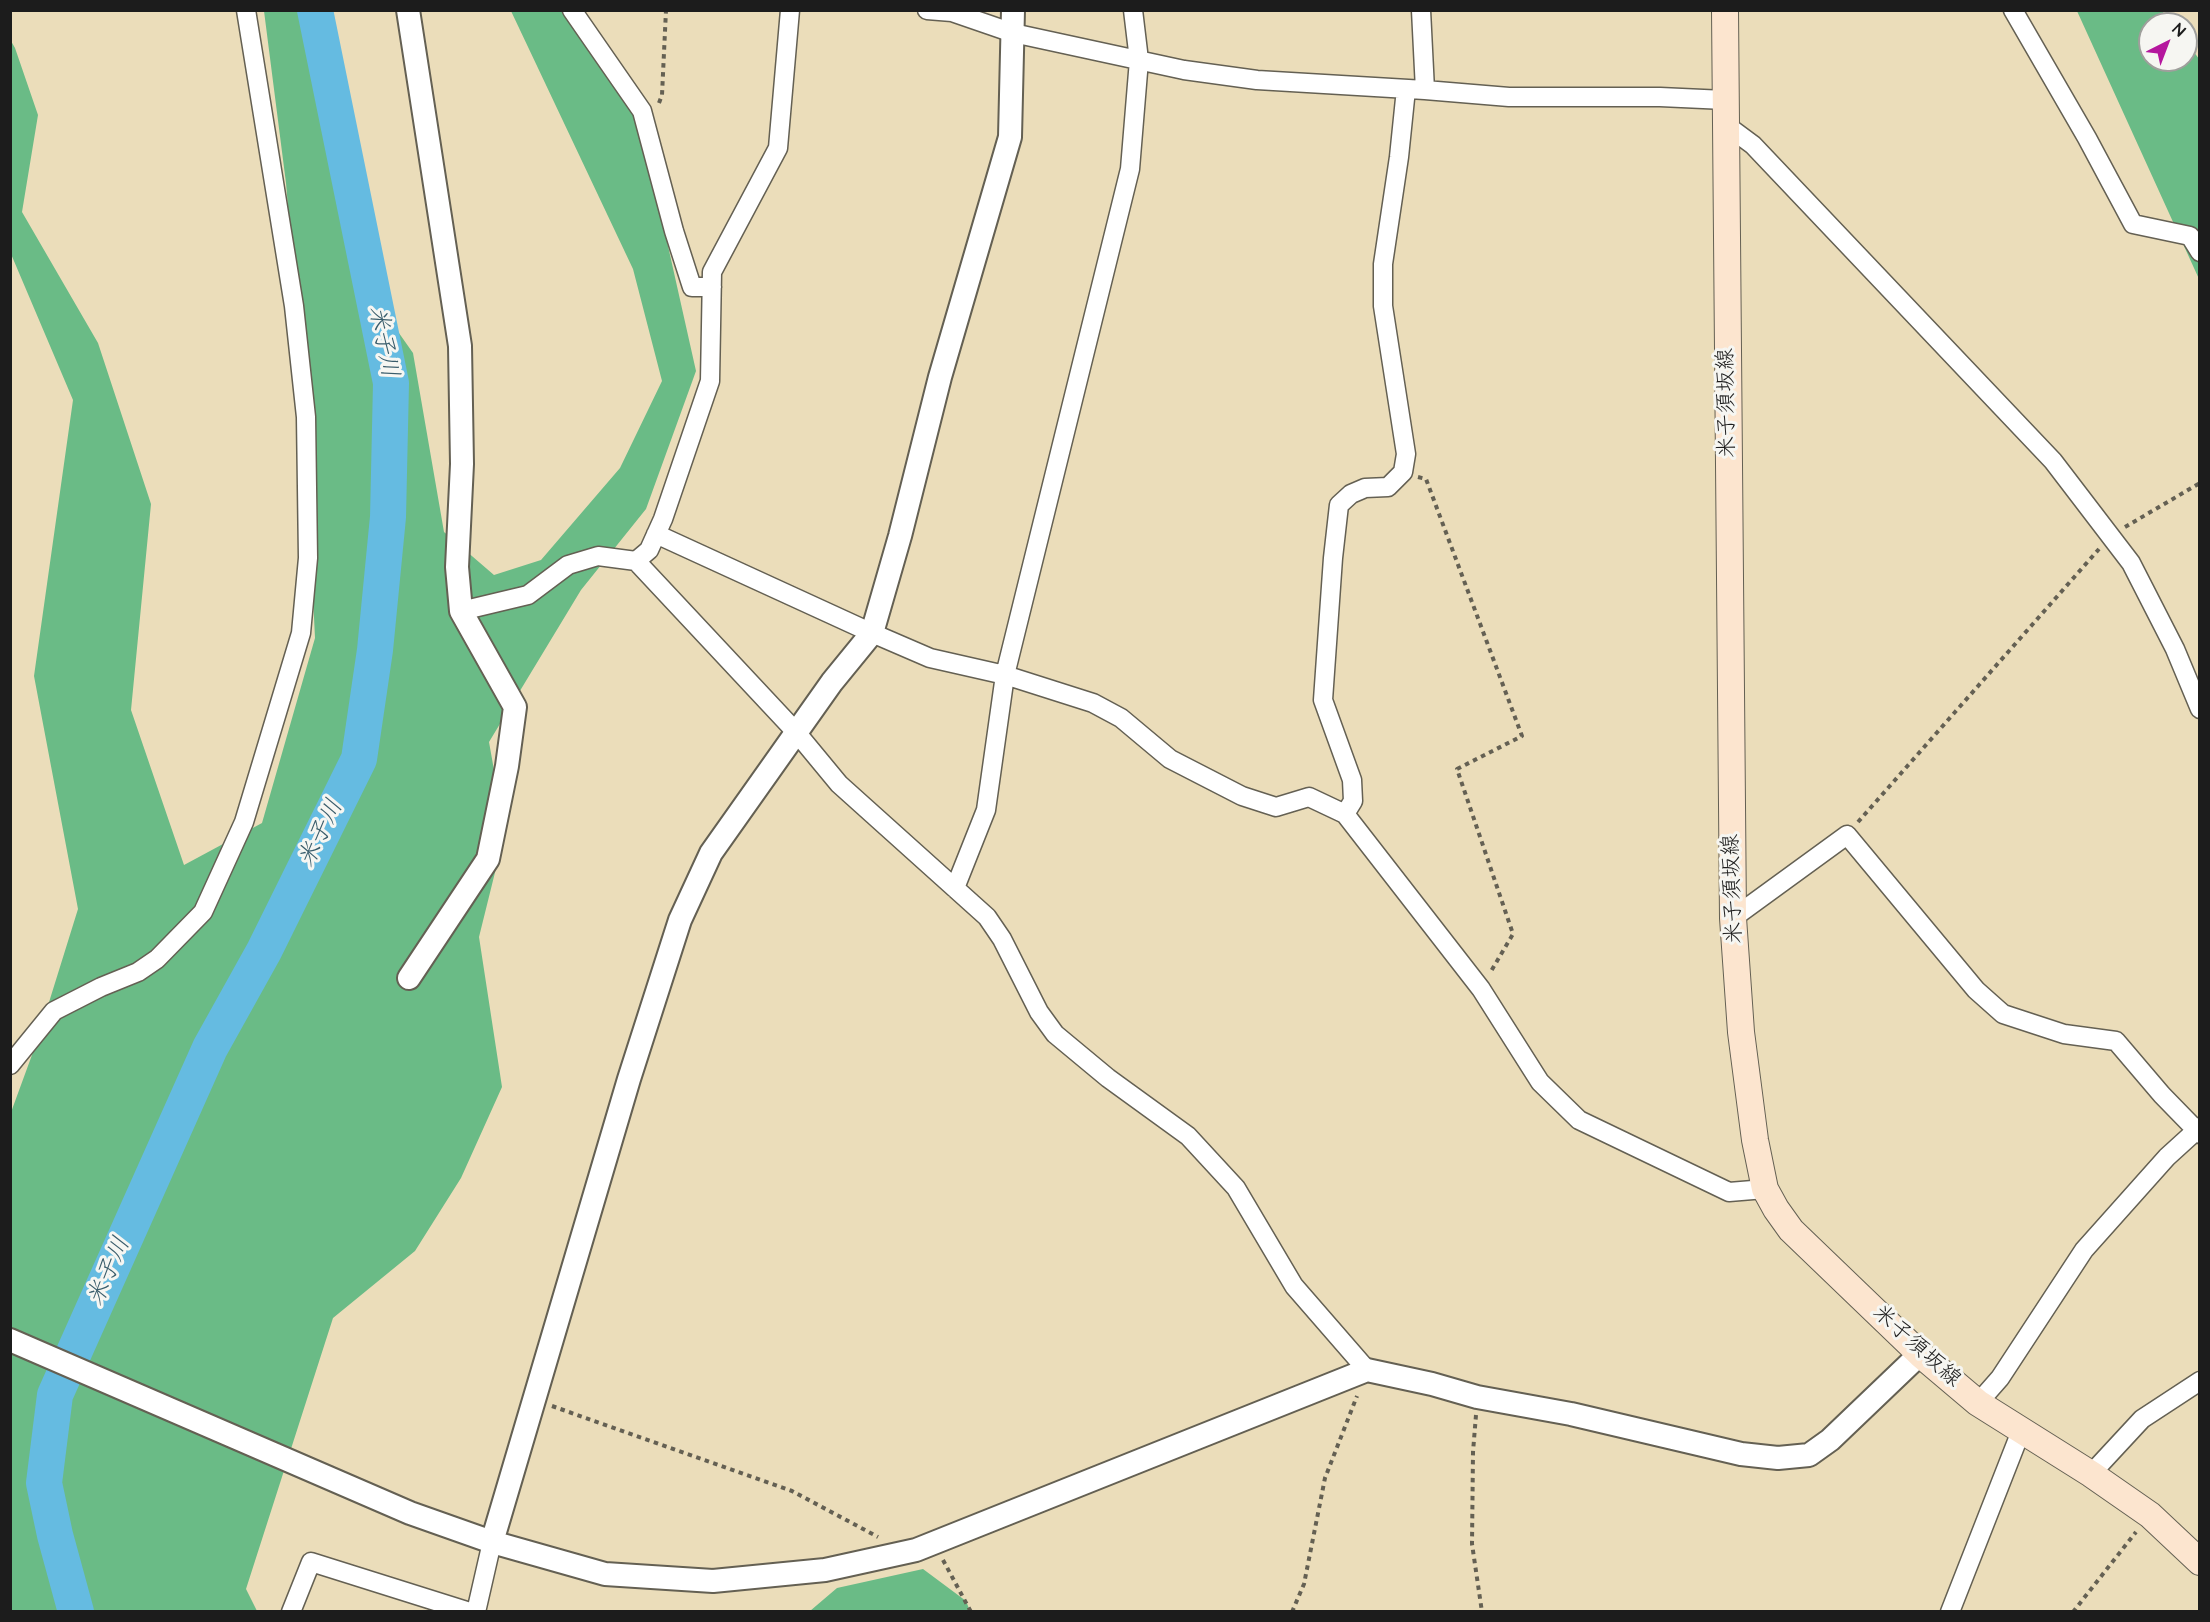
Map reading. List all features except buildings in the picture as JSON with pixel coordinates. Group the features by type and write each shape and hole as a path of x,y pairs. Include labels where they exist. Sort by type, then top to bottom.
{"main road":[{"name":"米子須坂線","path":"1725,10 1733,918 1741,1032 1755,1140 1765,1189 1791,1230 1920,1354 1978,1403 2091,1473 2150,1515 2199,1562"}],"street":[{"path":"10,1065 54,1011 100,987 138,972 157,959 203,912 244,822 301,633 308,558 306,417 294,306 246,10"},
{"path":"408,10 459,346 462,464 457,567 461,611 515,708 507,766 488,859 409,978"},
{"path":"572,10 642,111 674,231 692,287 712,287"},
{"path":"636,561 650,550 710,381 712,272 778,148 790,10"},
{"path":"927,10 952,12 1013,33 1184,70 1257,80 1509,97 1660,97 1726,113 1752,145 2053,461 2131,563 2175,649 2199,709"},
{"path":"476,1611 492,1542 629,1079 680,920 711,853 832,682 872,633 900,536 940,377 1010,137 1013,10"},
{"path":"955,888 986,810 1005,675 1130,169 1139,60 1133,10"},
{"path":"1421,10 1425,90"},
{"path":"2013,10 2087,138 2133,224 2190,236 2199,252"},
{"path":"1345,814 1353,801 1352,780 1323,700 1333,558 1340,505 1351,494 1365,488 1388,487 1403,472 1406,454 1383,306 1383,264 1399,158 1406,89"},
{"path":"656,534 930,658 1005,675 1093,703 1121,718 1170,759 1242,796 1276,807 1309,797 1345,814 1481,989 1540,1082 1579,1120 1729,1192 1765,1189"},
{"path":"461,611 528,595 568,565 598,555 636,561 796,732 839,784 987,917 1002,939 1039,1012 1055,1034 1108,1078 1188,1136 1236,1188 1294,1286 1367,1370"},
{"path":"1733,918 1847,835 1976,990 2003,1014 2064,1034 2116,1041 2162,1095 2198,1130 2112,1217 2084,1250 2000,1378 1978,1403"},
{"path":"10,1340 410,1513 492,1542 605,1574 713,1581 825,1570 906,1552 1367,1370 1432,1384 1477,1397 1570,1414 1741,1454 1778,1458 1809,1455 1830,1440 1920,1354"},
{"path":"2091,1473 2142,1419 2199,1381"},
{"path":"1950,1611 2021,1431"},
{"path":"291,1611 311,1562 470,1611"}],"path":[{"path":"649,136 662,95 666,10"},
{"path":"1403,472 1426,479 1522,736 1458,769 1513,934 1481,989"},
{"path":"1847,835 2110,536 2199,483"},
{"path":"1292,1611 1304,1584 1325,1478 1367,1370"},
{"path":"1477,1397 1473,1452 1472,1544 1482,1611"},
{"path":"534,1400 792,1491 906,1552"},
{"path":"2073,1611 2150,1515"},
{"path":"933,1543 971,1611"}],"green space":[{"path":"264,11 311,11 349,262 413,353 444,532 494,575 541,560 620,468 662,381 633,269 511,11 563,11 640,121 696,371 646,509 581,590 489,742 505,832 479,937 502,1087 461,1178 415,1251 333,1318 246,1589 257,1611 11,1611 10,1115 36,1044 78,909 34,676 73,400 11,254 11,41 38,115 22,212 98,343 151,504 131,710 184,865 262,823 315,638 303,388 286,183"},
{"path":"2077,11 2162,11 2138,12 2138,72 2198,72 2199,59 2199,279"},
{"path":"923,1569 966,1601 970,1611 810,1611 837,1588"}],"waterway":[{"name":"米子川","path":"76,1612 55,1535 44,1483 55,1395 210,1048 264,951 359,759 375,650 388,517 391,383 315,10"}]}
